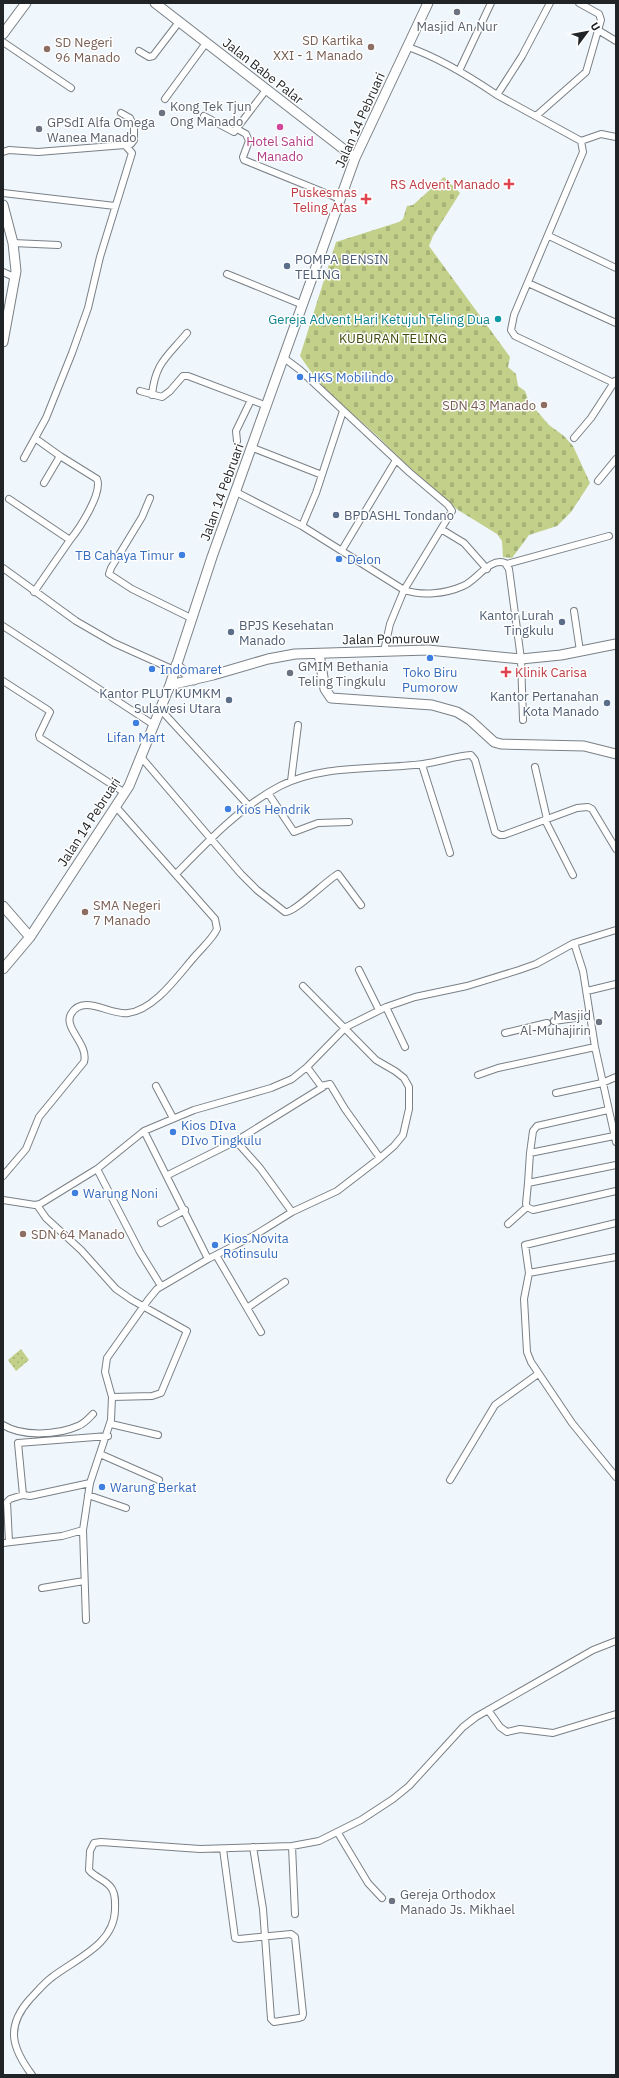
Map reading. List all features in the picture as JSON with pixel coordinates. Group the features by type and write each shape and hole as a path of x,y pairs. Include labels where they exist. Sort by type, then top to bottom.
{"main road":[{"path":"3,34 26,3"},
{"name":"Jalan 14 Pebruari","path":"3,969 30,937 116,808 125,793 141,757 170,686 236,492 253,448 355,158 428,3"},
{"name":"Jalan Babe Palar","path":"160,4 179,22 355,158"},
{"path":"3,206 13,243 16,278 3,342"},
{"name":"Jalan Pomurouw","path":"170,686 268,659 295,654 428,650 521,659 580,651 616,644"},
{"path":"319,654 325,689 331,698 432,704 457,712 470,720 490,739 501,744 584,746 616,754"},
{"path":"175,668 194,680"},
{"path":"3,906 30,937"}],"street":[{"path":"459,71 491,3"},
{"path":"497,95 522,56 550,3"},
{"path":"536,116 586,72 601,20 599,14 579,3"},
{"path":"139,51 150,57 153,56 179,22"},
{"path":"598,30 616,41"},
{"path":"3,42 71,88"},
{"path":"165,99 206,43"},
{"path":"408,47 438,59 497,95 582,140 601,134 616,137"},
{"path":"204,116 232,131 237,129 266,90"},
{"path":"3,152 9,150 38,152 131,144 135,138 130,118 121,113"},
{"path":"237,129 246,134 249,141 243,157 244,160 340,199"},
{"path":"574,438 615,382 512,333 512,321 583,152 582,140"},
{"path":"24,458 46,418 88,308 115,206 132,156 130,149 125,145"},
{"path":"3,193 115,206"},
{"path":"549,236 616,268"},
{"path":"13,243 58,245"},
{"path":"3,272 16,278"},
{"path":"227,274 303,305"},
{"path":"528,283 616,323"},
{"path":"152,396 154,380 161,362 187,333"},
{"path":"284,358 300,370 396,460 450,507 452,511 404,590 390,624 384,651"},
{"path":"140,391 152,396 164,396 180,378 186,375 267,406"},
{"path":"237,441 235,435 236,431 251,400"},
{"path":"302,526 322,475 343,411"},
{"path":"34,592 86,514 97,493 98,482 97,479 39,441"},
{"path":"253,448 322,475"},
{"path":"44,484 60,456"},
{"path":"598,481 616,459"},
{"path":"342,550 396,460"},
{"path":"236,492 302,526 404,590 417,594 449,590 465,585 487,568 499,562 507,564 609,536"},
{"path":"150,498 142,517 111,568 109,574 138,592 192,619"},
{"path":"9,499 70,540"},
{"path":"441,530 464,543 487,568"},
{"path":"507,564 521,659 523,720"},
{"path":"3,568 34,592 76,621 114,643 175,668"},
{"path":"574,612 580,651"},
{"path":"3,626 154,726"},
{"path":"3,681 50,712 39,735 40,738 125,793"},
{"path":"160,709 249,806"},
{"path":"291,781 298,725"},
{"path":"176,874 210,840 249,806 268,793 291,781 338,771 422,764 467,755 473,757 495,832 500,835 577,808 588,807 592,809 616,849"},
{"path":"141,757 210,840 254,887 287,913 294,910 314,891 338,874 361,904"},
{"path":"422,764 450,853"},
{"path":"534,767 546,819 573,875"},
{"path":"268,793 294,832 318,823 348,822"},
{"path":"3,1176 26,1149 39,1117 84,1062 85,1056 83,1048 70,1024 70,1017 74,1010 79,1006 86,1005 121,1013 138,1010 149,1003 170,985 217,930 215,919 116,808"},
{"path":"3,1200 37,1205 97,1168 144,1131 194,1110 270,1088 292,1079 307,1067 346,1027 379,1010 415,997 467,986 519,970 536,964 574,943 616,930"},
{"path":"574,943 586,991 602,1083 608,1110 614,1123 614,1136 616,1142"},
{"path":"359,970 379,1010"},
{"path":"586,991 616,984"},
{"path":"86,1620 83,1530 90,1483 111,1424 112,1397 105,1372 105,1362 115,1344 143,1306 161,1286 208,1259 255,1235 292,1212 337,1191 380,1158 400,1140 407,1125 409,1109 408,1087 404,1078 389,1066 376,1060 346,1027 322,1007 303,986"},
{"path":"386,1007 405,1047"},
{"path":"554,1021 589,1013"},
{"path":"505,1033 547,1023"},
{"path":"478,1075 498,1068 595,1047"},
{"path":"307,1067 323,1087"},
{"path":"556,1093 602,1083 616,1077"},
{"path":"168,1175 236,1141 330,1084 343,1106 380,1158"},
{"path":"156,1086 173,1118"},
{"path":"508,1224 527,1208 530,1154 533,1131 537,1126 608,1110"},
{"path":"144,1131 168,1175 208,1259"},
{"path":"530,1154 614,1136"},
{"path":"236,1141 260,1168 292,1212"},
{"path":"528,1183 616,1165"},
{"path":"97,1168 140,1252 161,1286"},
{"path":"527,1208 533,1210 616,1192"},
{"path":"37,1205 46,1218 76,1244 122,1294 184,1329 187,1333 161,1393 152,1396 112,1397"},
{"path":"161,1223 186,1212"},
{"path":"616,1223 528,1243 525,1245 529,1273 524,1298 529,1357 538,1374 588,1444 616,1477"},
{"path":"216,1255 261,1332"},
{"path":"529,1273 616,1256"},
{"path":"247,1308 285,1282"},
{"path":"450,1480 495,1405 502,1398 538,1374"},
{"path":"3,1425 21,1433 48,1433 79,1426 93,1414"},
{"path":"111,1424 158,1435"},
{"path":"23,1495 18,1442 108,1436"},
{"path":"100,1454 159,1480"},
{"path":"83,1530 62,1536 6,1543 7,1502 10,1499 23,1495 30,1496 90,1483"},
{"path":"88,1495 126,1508"},
{"path":"42,1588 84,1581"},
{"path":"32,2075 18,2055 14,2043 13,2032 18,2015 50,1979 103,1939 113,1924 116,1901 114,1893 108,1884 93,1874 88,1868 90,1851 94,1843 101,1842 174,1848 223,1849 292,1846 319,1841 338,1833 361,1820 393,1799 408,1786 463,1727 491,1714 593,1650 616,1641"},
{"path":"491,1714 502,1730 507,1732 520,1729 553,1733 616,1714"},
{"path":"338,1833 368,1883 382,1898"},
{"path":"292,1846 295,1914"},
{"path":"223,1849 233,1935 235,1938 239,1939 265,1936 292,1934 295,1937 302,2017 280,2022 274,2022 271,2019 265,1936 263,1909 253,1847"}],"green space":[{"name":"KUBURAN TELING","path":"444,177 460,193 433,236 429,246 510,357 508,367 516,374 518,386 525,391 529,402 549,425 564,436 573,446 590,483 571,512 557,526 529,535 512,558 503,557 502,541 497,534 458,510 420,478 375,434 332,396 316,379 300,356 336,242 399,222 403,219 407,206 413,205"},
{"path":"21,1349 29,1360 16,1371 8,1360"}],"place":[{"name":"Masjid An Nur","path":"457,12"},
{"name":"SD Kartika XXI - 1 Manado","path":"371,47"},
{"name":"SD Negeri 96 Manado","path":"47,49"},
{"name":"Kong Tek Tjun Ong Manado","path":"162,113"},
{"name":"Hotel Sahid Manado","path":"280,127"},
{"name":"GPSdI Alfa Omega Wanea Manado","path":"39,129"},
{"name":"RS Advent Manado","path":"509,184"},
{"name":"Puskesmas Teling Atas","path":"366,199"},
{"name":"POMPA BENSIN TELING","path":"287,266"},
{"name":"Gereja Advent Hari Ketujuh Teling Dua","path":"498,319"},
{"name":"HKS Mobilindo","path":"300,377"},
{"name":"SDN 43 Manado","path":"544,405"},
{"name":"BPDASHL Tondano","path":"336,515"},
{"name":"TB Cahaya Timur","path":"182,555"},
{"name":"Delon","path":"339,559"},
{"name":"Kantor Lurah Tingkulu","path":"562,622"},
{"name":"BPJS Kesehatan Manado","path":"231,632"},
{"name":"Toko Biru Pumorow","path":"430,658"},
{"name":"Indomaret","path":"152,669"},
{"name":"Klinik Carisa","path":"506,672"},
{"name":"GMIM Bethania Teling Tingkulu","path":"290,673"},
{"name":"Kantor PLUT KUMKM Sulawesi Utara","path":"229,700"},
{"name":"Kantor Pertanahan Kota Manado","path":"607,703"},
{"name":"Lifan Mart","path":"136,723"},
{"name":"Kios Hendrik","path":"228,809"},
{"name":"SMA Negeri 7 Manado","path":"85,912"},
{"name":"Masjid Al-Muhajirin","path":"599,1022"},
{"name":"Kios DIva DIvo Tingkulu","path":"173,1132"},
{"name":"Warung Noni","path":"75,1193"},
{"name":"SDN 64 Manado","path":"23,1234"},
{"name":"Kios Novita Rotinsulu","path":"215,1245"},
{"name":"Warung Berkat","path":"102,1487"},
{"name":"Gereja Orthodox Manado Js. Mikhael","path":"392,1901"}]}
